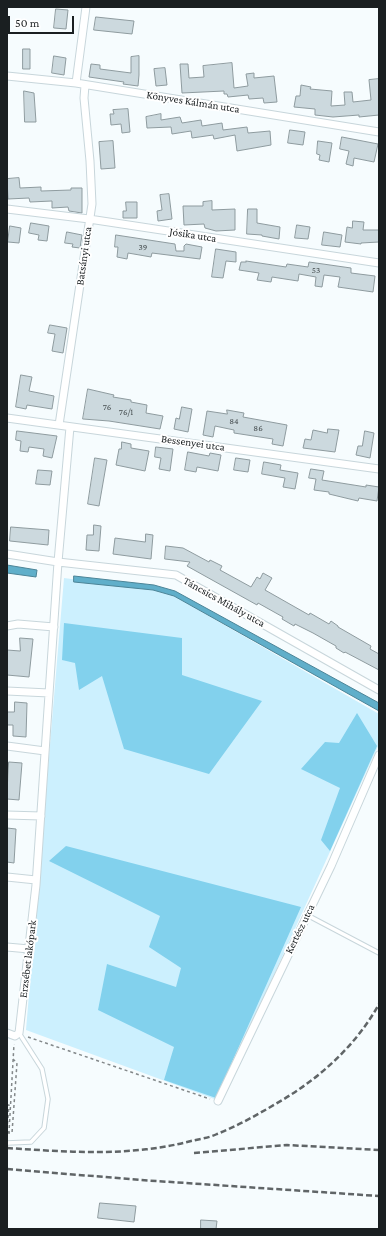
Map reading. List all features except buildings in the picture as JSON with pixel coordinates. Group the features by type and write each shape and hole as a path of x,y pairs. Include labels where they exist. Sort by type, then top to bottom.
{"street":[{"path":"76,83 86,7"},
{"name":"Könyves Kálmán utca","path":"7,76 76,83 379,132"},
{"name":"Batsányi utca","path":"59,425 92,204 90,161 84,98 85,85"},
{"name":"Jósika utca","path":"7,209 89,219 379,263"},
{"name":"Bessenyei utca","path":"7,418 379,469"},
{"path":"58,562 70,427"},
{"name":"Táncsics Mihály utca","path":"7,554 58,562 176,575 379,690"},
{"name":"Erzsébet lakópark","path":"17,1035 29,949 36,880 58,562"},
{"path":"7,626 18,624 54,627"},
{"path":"7,691 49,693"},
{"path":"7,746 45,751"},
{"name":"Kertész utca","path":"218,1101 331,866 379,756"},
{"path":"7,815 41,816"},
{"path":"7,877 36,880"},
{"path":"7,947 29,949"},
{"path":"7,1033 17,1035"}],"lane":[{"path":"308,915 379,953"},
{"path":"7,1143 31,1142 44,1128 48,1099 42,1069 17,1035"}],"path":[{"path":"7,1105 9,1105 7,1132 12,1133 17,1063 13,1060 17,1035 218,1101"}],"shaded area":[{"path":"7,565 37,570 36,577 7,573"},
{"path":"74,576 154,585 175,591 379,703 379,711 174,596 153,590 74,582"},
{"path":"64,578 153,590 174,596 379,714 379,744 217,1100 26,1030"},
{"path":"64,623 182,638 182,675 262,701 209,774 124,749 102,676 79,690 75,663 62,660"},
{"path":"357,713 377,746 330,851 321,840 340,788 301,769 325,742 339,743"},
{"path":"66,846 301,907 216,1098 164,1080 174,1047 98,1010 107,964 176,987 181,968 149,947 160,916 49,861"}],"railway":[{"path":"7,1148 76,1152 122,1151 168,1146 214,1135 234,1127 284,1099 312,1080 338,1058 349,1046 370,1019 379,1004"},
{"path":"194,1153 287,1145 379,1150"},
{"path":"7,1169 141,1180 379,1196"}]}
